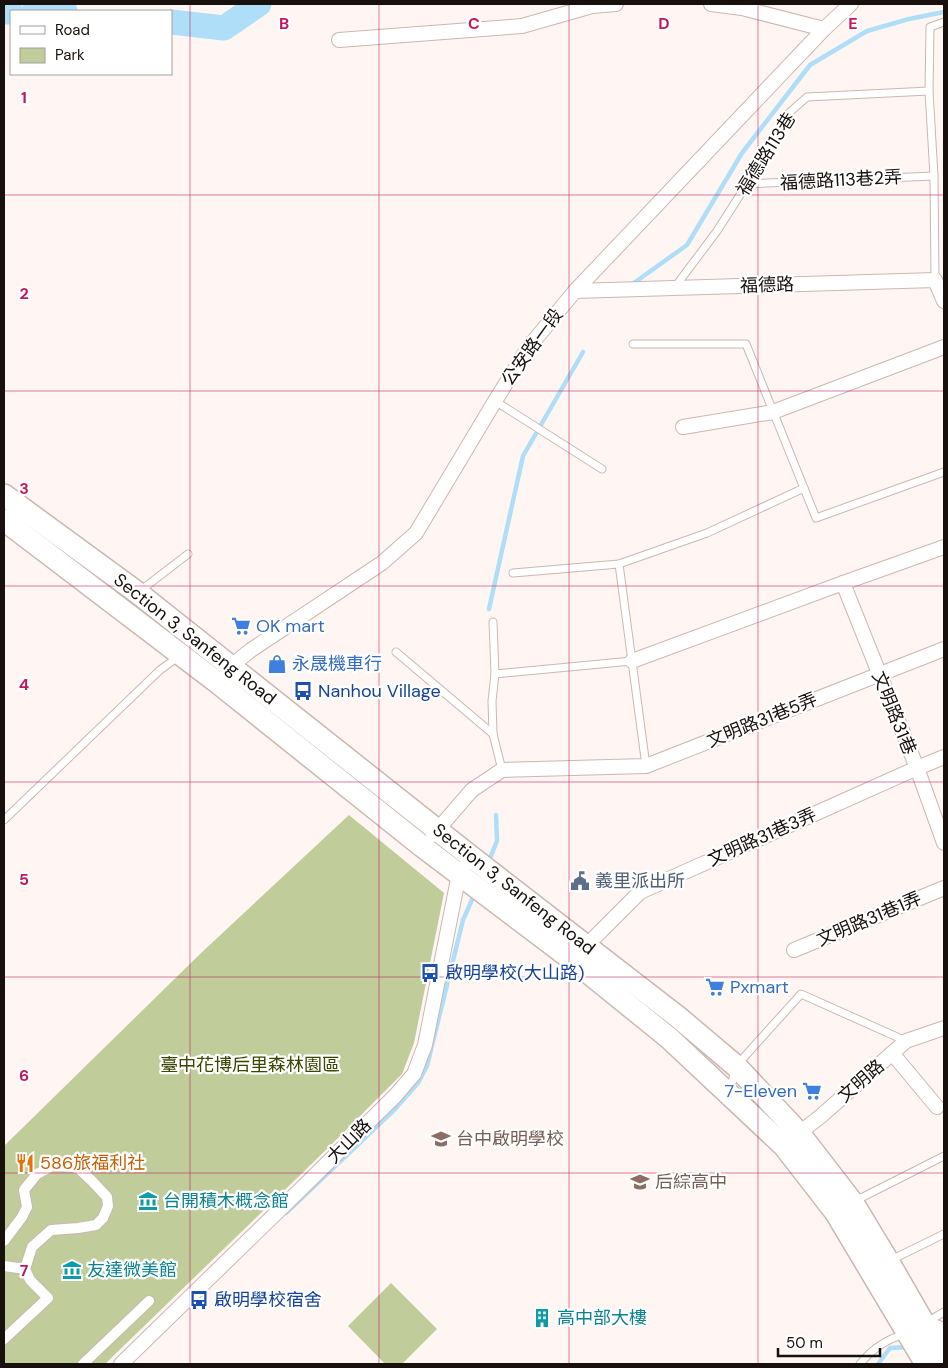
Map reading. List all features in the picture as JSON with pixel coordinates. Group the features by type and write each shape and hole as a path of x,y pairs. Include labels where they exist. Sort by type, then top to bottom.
{"main road":[{"name":"Section 3, Sanfeng Road","path":"4,495 138,593 438,830 465,865"},
{"name":"Section 3, Sanfeng Road","path":"4,520 218,683 423,847 465,865 581,954 678,1017 736,1066 792,1139 836,1213 926,1329 926,1364"},
{"name":"Section 3, Sanfeng Road","path":"581,954 730,1094 792,1139 811,1147 853,1203 944,1358"}],"street":[{"path":"339,40 522,26 592,6 616,4"},
{"path":"711,4 742,8 824,29"},
{"name":"公安路一段","path":"218,683 231,666 251,650 382,563 416,533 494,401 528,348 575,291 824,29 851,4"},
{"path":"935,280 944,301"},
{"name":"福德路","path":"575,291 935,280"},
{"path":"683,427 773,412 942,350"},
{"path":"632,661 782,607 842,583 944,548"},
{"name":"文明路31巷","path":"842,583 917,768 944,843"},
{"name":"文明路31巷5弄","path":"646,766 944,649"},
{"name":"文明路31巷3弄","path":"581,954 640,892 944,757"},
{"path":"423,847 472,790 502,770 646,766"},
{"name":"大山路","path":"121,1364 395,1096 414,1074 425,1045 465,865"},
{"name":"文明路31巷1弄","path":"794,950 944,888"},
{"name":"文明路","path":"792,1139 821,1116 906,1040 944,1028"},
{"path":"892,1053 937,1107"},
{"path":"4,1241 22,1218 27,1207 24,1190 37,1174 52,1166 77,1167 92,1180 106,1197 108,1206 103,1218 96,1225 51,1230 32,1247 25,1269 30,1280 48,1298 4,1339"},
{"path":"4,1266 25,1269"},
{"path":"83,1364 149,1302"}],"lane":[{"path":"935,280 934,176 929,91 930,27 944,22"},
{"name":"福德路113巷","path":"674,288 717,232 790,112 807,97 929,91"},
{"name":"福德路113巷2弄","path":"747,184 934,176"},
{"path":"633,344 746,344 816,518 944,472"},
{"path":"494,401 602,469"},
{"path":"513,573 619,564 707,533 804,488"},
{"path":"138,593 188,554"},
{"path":"619,564 646,766"},
{"path":"493,622 495,674 492,701 493,734 502,770"},
{"path":"396,652 493,734"},
{"path":"4,820 160,670 180,655"},
{"path":"495,674 632,661"},
{"path":"730,1094 736,1066 801,994 906,1040"},
{"path":"853,1203 944,1156"},
{"path":"888,1261 944,1234"},
{"path":"860,1364 875,1349 891,1338 926,1329 944,1312"}],"green space":[{"name":"臺中花博后里森林園區","path":"349,815 444,893 414,1043 402,1074 105,1364 4,1364 4,1146 200,954"},
{"path":"391,1283 437,1329 402,1364 385,1364 348,1326"}],"waterway":[{"path":"172,22 224,28 259,4"},
{"path":"4,12 10,12"},
{"path":"631,285 687,245 742,153 810,65 867,31 909,19 944,12"},
{"path":"489,609 523,456 583,352"},
{"path":"488,863 497,841 496,815"},
{"path":"286,1213 396,1108 418,1083 427,1066 463,920 475,893"},
{"path":"878,1364 890,1348 909,1347"}],"place":[{"name":"OK mart","path":"241,626"},
{"name":"永晟機車行","path":"277,664"},
{"name":"Nanhou Village","path":"303,691"},
{"name":"義里派出所","path":"580,881"},
{"name":"啟明學校(大山路)","path":"430,973"},
{"name":"Pxmart","path":"715,987"},
{"name":"7-Eleven","path":"812,1091"},
{"name":"台中啟明學校","path":"441,1139"},
{"name":"586旅福利社","path":"25,1163"},
{"name":"后綜高中","path":"640,1182"},
{"name":"台開積木概念館","path":"148,1201"},
{"name":"友達微美館","path":"72,1270"},
{"name":"啟明學校宿舍","path":"199,1300"},
{"name":"高中部大樓","path":"542,1318"}]}
